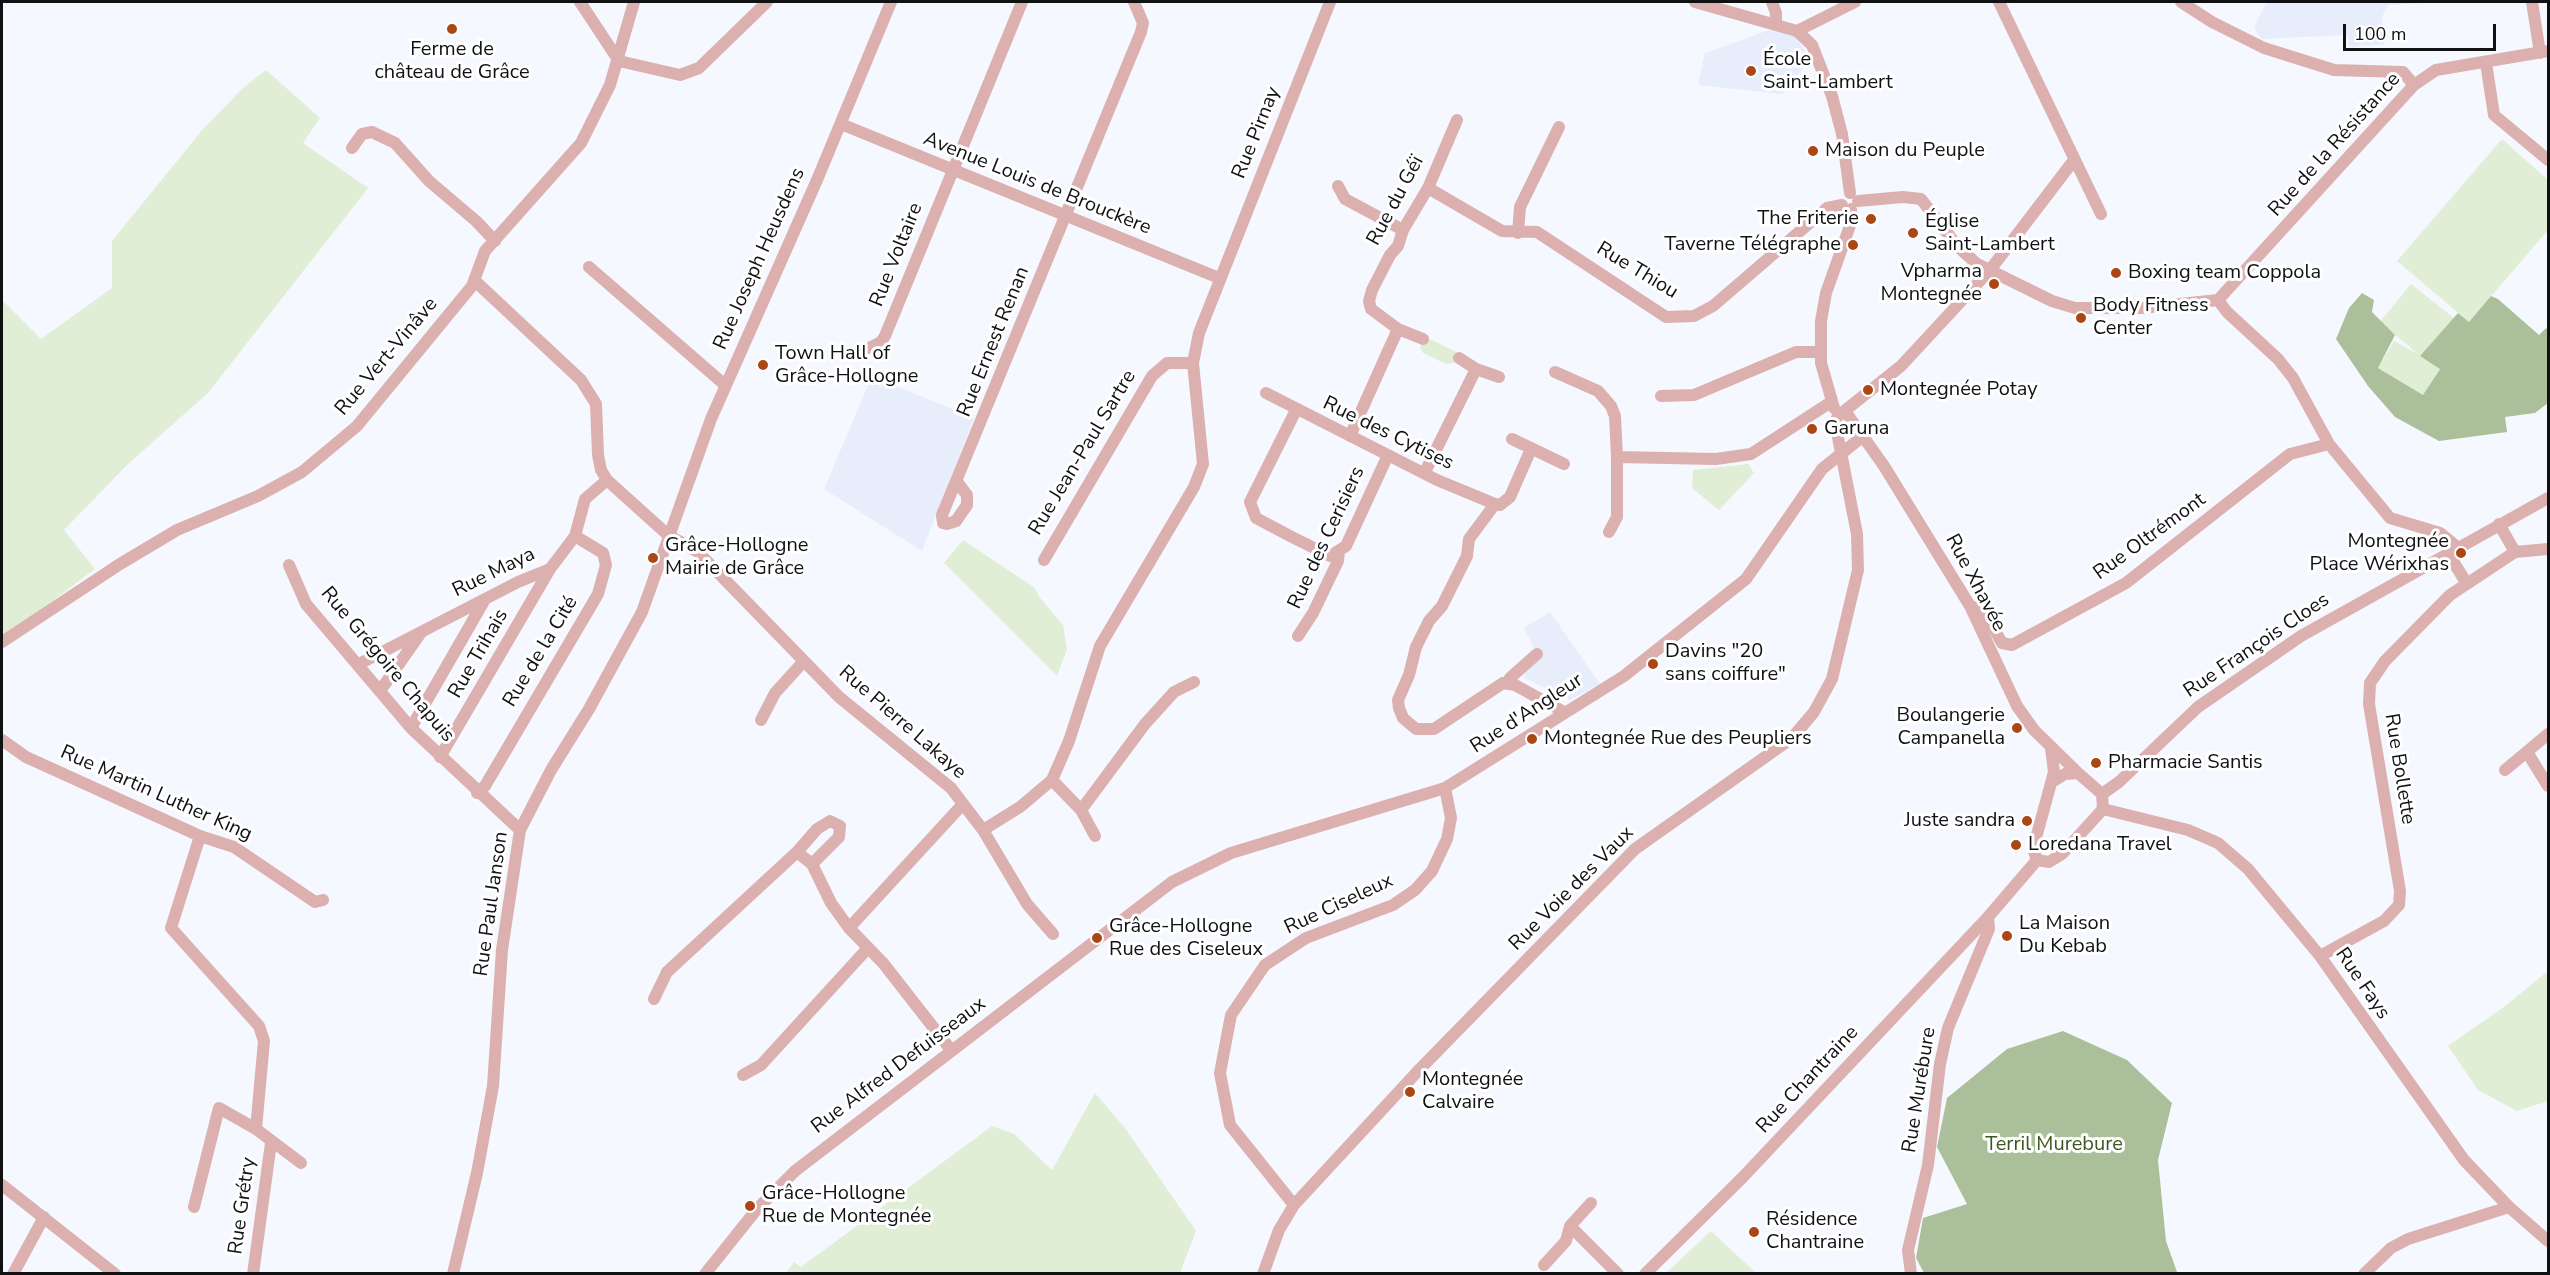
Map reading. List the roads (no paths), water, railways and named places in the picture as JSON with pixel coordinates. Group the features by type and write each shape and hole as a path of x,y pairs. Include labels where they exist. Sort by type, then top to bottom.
{"street":[{"path":"580,2 619,61 680,75 699,68 767,2"},
{"name":"Rue Vert-Vinâve","path":"2,642 177,530 258,496 302,472 357,426 472,286 486,251 581,142 610,85 619,61 633,2"},
{"name":"Rue Joseph Heusdens","path":"668,535 725,385 841,124 891,2"},
{"name":"Rue Voltaire","path":"869,348 881,342 885,336 1022,2"},
{"name":"Rue Ernest Renan","path":"957,482 1141,33 1143,23 1134,2"},
{"name":"Rue Pirnay","path":"1052,780 1068,741 1100,646 1194,487 1203,464 1193,363 1202,320 1330,2"},
{"path":"1695,2 1797,31 1812,45 1832,96 1842,134 1852,220 1827,293 1821,321 1820,352 1831,402 1840,416 1900,366 1990,270 2074,160"},
{"path":"1772,2 1776,13 1776,24"},
{"path":"1797,31 1855,2"},
{"path":"1999,2 2101,214"},
{"path":"2181,2 2212,22 2264,48 2334,70 2403,72 2414,85"},
{"path":"2532,2 2544,52"},
{"name":"Rue de la Résistance","path":"2218,300 2414,85 2436,70 2544,52"},
{"path":"2486,63 2494,115 2548,160"},
{"name":"Rue du Géï","path":"1398,329 1371,309 1369,301 1372,290 1428,188 1457,120"},
{"name":"Avenue Louis de Brouckère","path":"841,124 1219,278"},
{"path":"1518,233 1520,207 1559,127"},
{"path":"352,148 362,134 372,132 394,143 429,181 476,221 495,241"},
{"path":"1338,186 1345,199 1403,230"},
{"name":"Rue Thiou","path":"1428,188 1502,231 1537,232 1666,317 1694,316 1713,306 1827,208 1850,202"},
{"path":"1850,202 1903,197 1921,199 1958,247 1977,264 2052,301 2074,308 2142,308 2218,300 2227,312 2278,359 2293,378 2329,444 2390,518 2440,533 2452,550 2467,584 2515,552 2548,549"},
{"path":"589,267 725,385"},
{"path":"474,280 581,380 596,404 597,455 601,470 607,480"},
{"path":"1350,436 1398,329 1423,339"},
{"path":"1661,396 1694,395 1796,352 1820,352"},
{"path":"1459,358 1476,369 1499,377"},
{"name":"Rue Jean-Paul Sartre","path":"1044,560 1050,546 1152,376 1167,363 1193,363"},
{"path":"1425,472 1476,369"},
{"path":"1555,372 1598,392 1605,398 1615,416 1617,517 1609,532"},
{"name":"Rue des Cytises","path":"1266,393 1464,493 1495,504"},
{"path":"1617,457 1716,459 1751,454 1831,402"},
{"path":"1296,410 1250,502 1251,508 1256,518 1290,536 1330,555 1339,551"},
{"name":"Rue Xhavée","path":"1840,416 1862,437 1884,466 1970,606 2017,706 2051,748 2102,794"},
{"name":"Rue Voie des Vaux","path":"1263,1274 1279,1230 1294,1205 1417,1072 1635,849 1792,738 1814,712 1836,668 1858,570 1857,534 1842,452 1840,416"},
{"name":"Rue d'Angleur","path":"1137,910 1172,882 1231,853 1445,788 1466,777 1564,712 1624,676 1746,579 1761,561 1810,484 1842,452 1862,437"},
{"path":"1512,438 1564,464"},
{"name":"Rue Oltrémont","path":"1970,606 1983,610 2002,643 2012,645 2126,583 2290,454 2329,444"},
{"path":"1531,449 1510,497 1500,505 1495,504 1469,539 1467,556 1442,606 1429,621 1416,647 1409,675 1398,700 1402,718 1416,729 1434,729 1503,683 1515,685 1564,712"},
{"name":"Rue des Cerisiers","path":"1299,636 1313,614 1338,561 1339,551 1346,546 1388,455"},
{"name":"Rue Pierre Lakaye","path":"607,480 668,535 698,552 839,697 951,788 983,830 1027,904 1053,934"},
{"name":"Rue Maya","path":"358,664 422,630 550,569 575,536 585,499 607,480"},
{"name":"Rue François Cloes","path":"2102,794 2119,782 2198,707 2301,636 2548,498"},
{"path":"2499,524 2515,552"},
{"name":"Rue Paul Janson","path":"453,1274 477,1173 493,1086 502,951 520,830 551,770 589,709 642,612 668,535"},
{"name":"Rue de la Cité","path":"477,793 485,786 598,594 606,565 603,553 575,536"},
{"name":"Rue Grégoire Chapuis","path":"289,565 306,604 411,728 477,793 520,830"},
{"name":"Rue Trihais","path":"440,757 550,569"},
{"name":"Rue Bollette","path":"2320,956 2384,921 2399,905 2400,891 2368,704 2370,683 2385,661 2450,595 2467,584"},
{"path":"411,728 484,600"},
{"path":"380,691 422,630"},
{"path":"1507,684 1510,678 1538,654"},
{"path":"760,720 775,693 804,661"},
{"path":"1080,810 1145,724 1174,692 1194,682"},
{"path":"2505,770 2548,734"},
{"name":"Rue Martin Luther King","path":"2,741 26,757 200,836 234,847 315,902 323,900"},
{"path":"2051,748 2054,772 2033,849 2037,860 2049,862 2062,854 2103,808 2102,794"},
{"path":"2527,752 2548,786"},
{"path":"2052,783 2065,774 2078,773"},
{"path":"983,830 1020,807 1052,780 1080,810 1095,836"},
{"name":"Rue Ciseleux","path":"1294,1205 1230,1125 1220,1073 1232,1015 1265,965 1306,938 1394,905 1415,890 1432,871 1448,839 1451,818 1445,788"},
{"path":"849,928 962,805"},
{"name":"Rue Fays","path":"2103,808 2118,814 2188,830 2218,843 2273,897 2320,956 2457,1152 2509,1207 2548,1241"},
{"path":"654,999 667,972 797,852 817,829 830,821 840,826 839,837 812,864"},
{"path":"200,836 171,928 259,1026 264,1041 256,1129"},
{"path":"797,852 812,864 831,903 849,928 883,963 951,1050"},
{"name":"Rue Chantraine","path":"1645,1274 1743,1177 1992,913 2037,860"},
{"name":"Rue Alfred Defuisseaux","path":"705,1274 757,1209 795,1171 1137,910"},
{"name":"Rue Murébure","path":"1911,1274 1908,1250 1928,1165 1940,1064 1948,1028 1989,929 1992,913"},
{"path":"742,1076 761,1065 868,948"},
{"path":"194,1207 219,1108 256,1129 271,1143 301,1163"},
{"name":"Rue Grétry","path":"253,1274 271,1143"},
{"path":"2,1185 115,1274"},
{"path":"1544,1264 1566,1241 1570,1226 1591,1203"},
{"path":"2364,1274 2373,1262 2408,1239 2509,1207"},
{"path":"13,1274 44,1217"},
{"path":"1570,1226 1618,1274"}],"place":[{"name":"Ferme de château de Grâce","path":"452,29"},
{"name":"École Saint-Lambert","path":"1751,71"},
{"name":"Maison du Peuple","path":"1813,151"},
{"name":"The Friterie","path":"1871,219"},
{"name":"Église Saint-Lambert","path":"1913,233"},
{"name":"Taverne Télégraphe","path":"1853,245"},
{"name":"Boxing team Coppola","path":"2116,273"},
{"name":"Vpharma Montegnée","path":"1994,284"},
{"name":"Body Fitness Center","path":"2081,318"},
{"name":"Town Hall of Grâce-Hollogne","path":"763,365"},
{"name":"Montegnée Potay","path":"1868,390"},
{"name":"Garuna","path":"1812,429"},
{"name":"Montegnée Place Wérixhas","path":"2461,553"},
{"name":"Grâce-Hollogne Mairie de Grâce","path":"653,558"},
{"name":"Davins \"20 sans coiffure\"","path":"1653,664"},
{"name":"Boulangerie Campanella","path":"2017,728"},
{"name":"Montegnée Rue des Peupliers","path":"1532,739"},
{"name":"Pharmacie Santis","path":"2096,763"},
{"name":"Juste sandra","path":"2027,821"},
{"name":"Loredana Travel","path":"2016,845"},
{"name":"La Maison Du Kebab","path":"2007,936"},
{"name":"Grâce-Hollogne Rue des Ciseleux","path":"1097,938"},
{"name":"Montegnée Calvaire","path":"1410,1092"},
{"name":"Grâce-Hollogne Rue de Montegnée","path":"750,1206"},
{"name":"Résidence Chantraine","path":"1754,1232"}],"park label":[{"name":"Terril Murebure","path":"2054,1145"}]}
